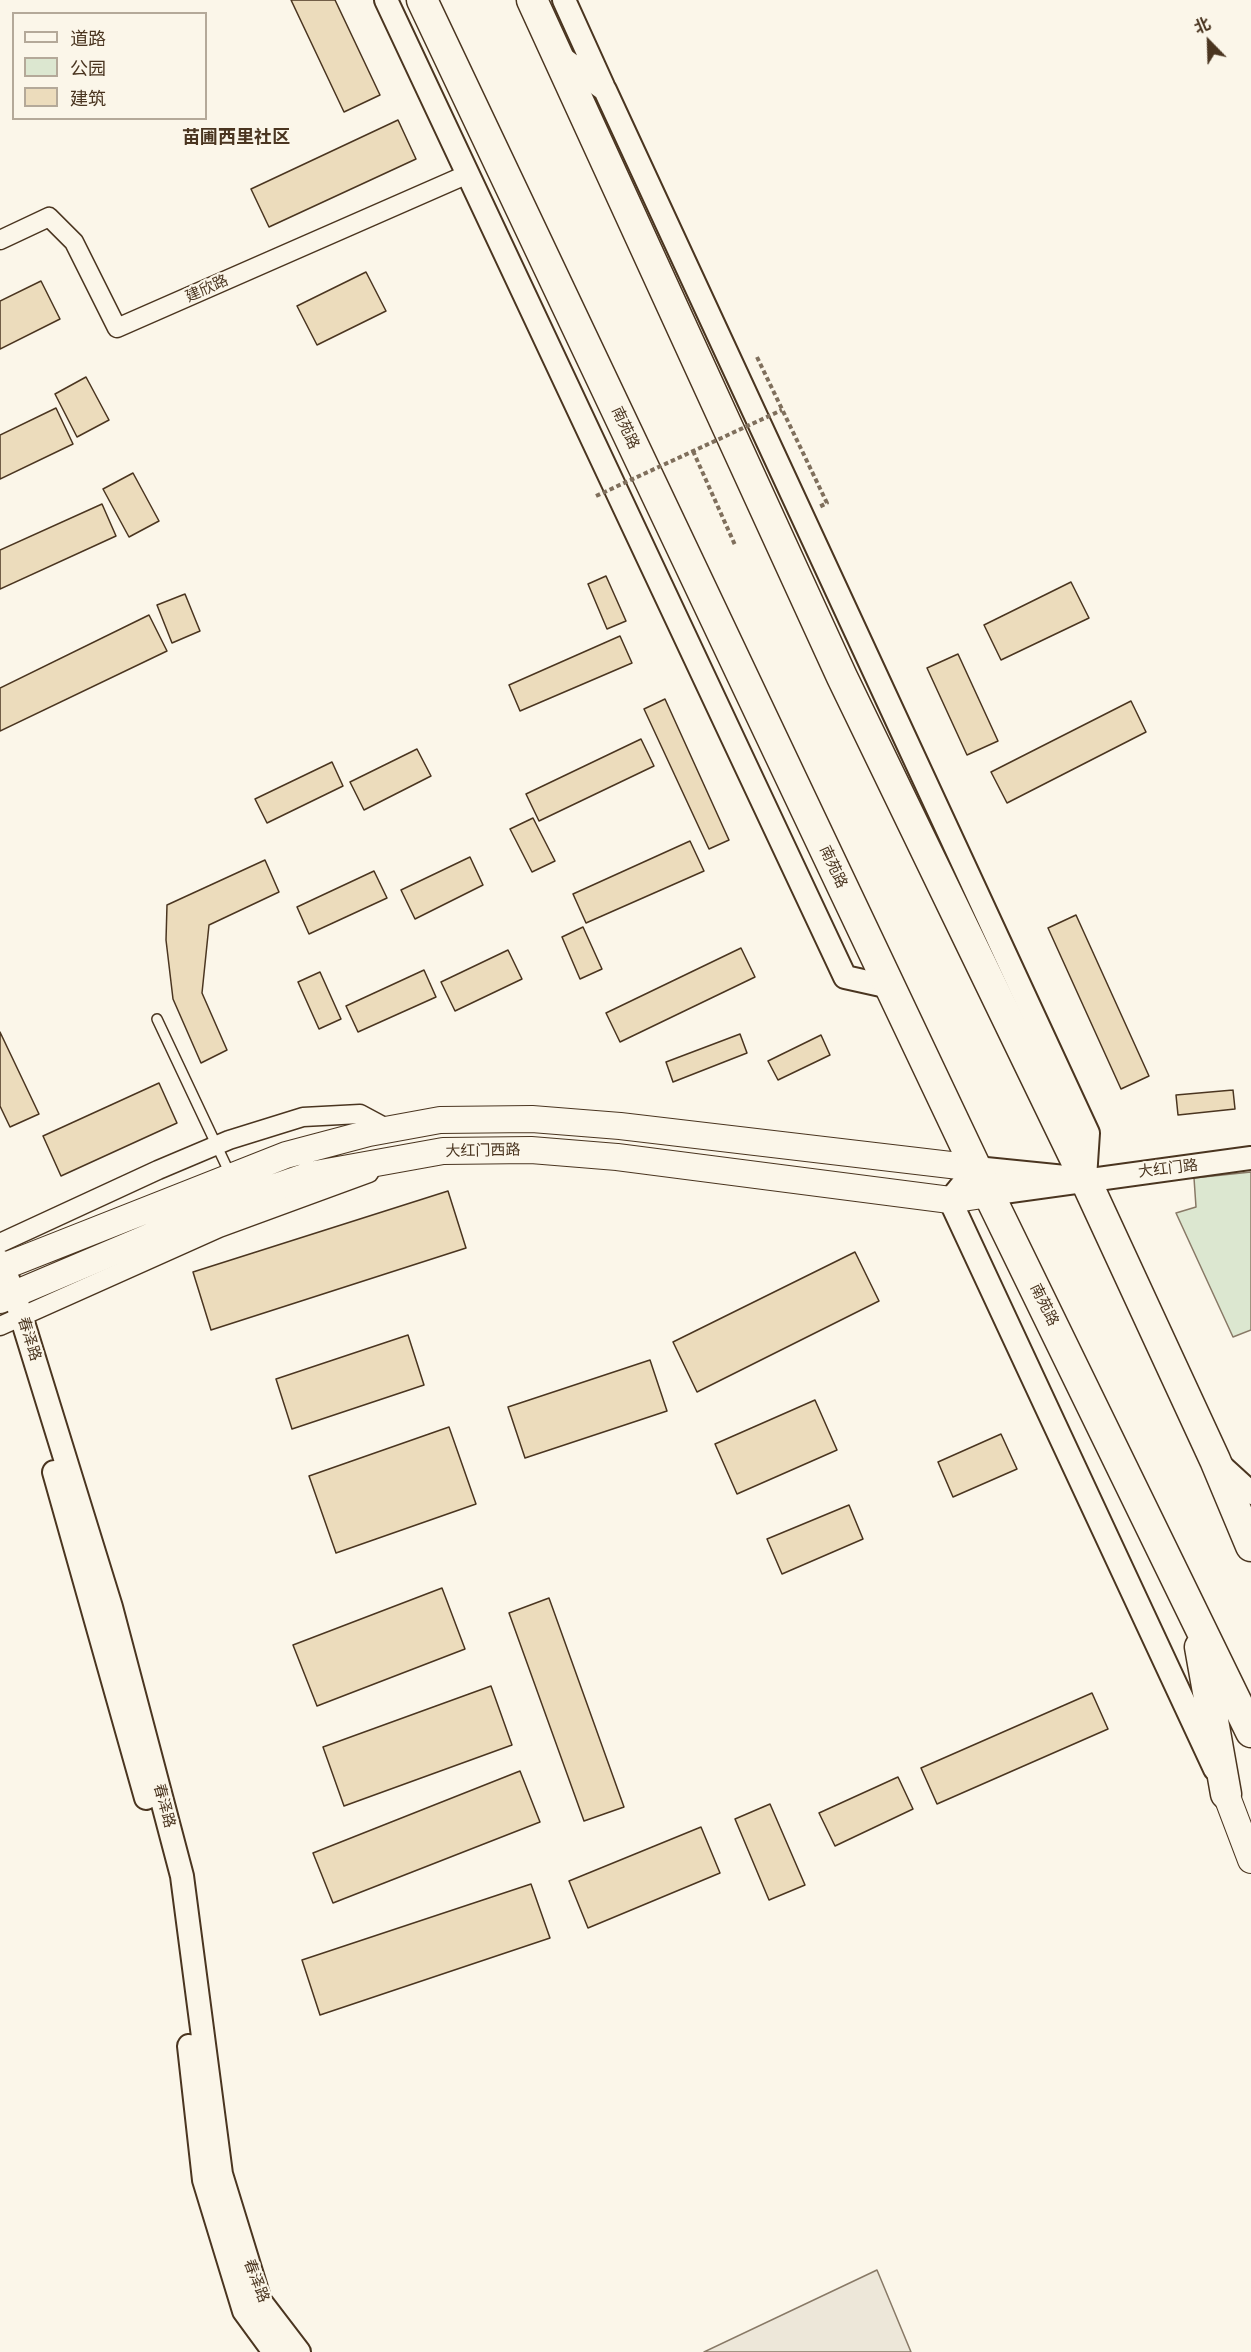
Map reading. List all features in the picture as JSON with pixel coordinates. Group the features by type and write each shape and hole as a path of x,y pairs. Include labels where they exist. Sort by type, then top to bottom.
{"highway":[{"name":"南苑路","path":"422,0 890,987 1251,1732"},
{"path":"532,0 842,677 1085,1179 1215,1460 1251,1546"},
{"path":"1193,1609 1226,1794"}],"main road":[{"name":"大红门西路","path":"1,1260 286,1155 388,1129 440,1120 532,1119 620,1126 983,1181"},
{"name":"大红门西路","path":"8,1310 232,1202 310,1175 443,1151 531,1150 617,1157 950,1200 983,1181"},
{"path":"1226,1794 1251,1860"}],"street":[{"path":"386,0 845,977 890,987"},
{"path":"564,0 826,571 1088,1133 1085,1179"},
{"path":"557,53 605,90"},
{"name":"建欣路","path":"0,240 49,217 74,242 117,328 468,174"},
{"path":"826,571 842,677"},
{"path":"1,1260 216,1146 303,1117 360,1114 388,1129"},
{"name":"大红门路","path":"983,1181 1085,1179 1251,1158"},
{"path":"950,1200 1226,1794"},
{"name":"春泽路","path":"1,1260 8,1310 169,1879 204,2180 244,2311 274,2352"},
{"name":"春泽路","path":"8,1310 111,1606 182,1876 221,2174 260,2301 299,2352"},
{"path":"1215,1460 1251,1493"}],"lane":[{"path":"157,1019 231,1176"}],"path":[{"path":"757,357 827,503"},
{"path":"596,496 782,410"},
{"path":"693,451 735,545"}],"green space":[{"path":"1251,1172 1251,1330 1233,1337 1176,1213 1196,1207 1194,1178"}],"shaded area":[{"path":"877,2270 911,2352 704,2352"}],"building":[{"path":"291,0 335,0 380,95 344,112"},
{"path":"398,120 416,159 269,227 251,189"},
{"path":"366,272 386,311 317,345 297,306"},
{"path":"41,281 60,319 0,349 0,301"},
{"path":"86,377 109,420 77,437 55,394"},
{"path":"56,408 73,444 0,479 0,435"},
{"path":"133,473 159,521 129,537 103,489"},
{"path":"102,504 116,536 0,589 0,550"},
{"path":"606,576 626,621 607,629 588,584"},
{"path":"1071,582 1089,618 1001,660 984,625"},
{"path":"185,594 200,631 172,643 157,605"},
{"path":"149,615 167,651 0,731 0,688"},
{"path":"620,636 632,663 520,711 509,685"},
{"path":"958,654 998,741 967,755 927,668"},
{"path":"665,699 729,840 709,849 644,709"},
{"path":"1131,701 1146,732 1007,803 991,772"},
{"path":"641,739 654,766 539,821 526,794"},
{"path":"417,749 431,776 364,810 350,782"},
{"path":"332,762 343,786 267,823 255,799"},
{"path":"533,818 555,861 532,872 510,829"},
{"path":"690,841 704,871 586,923 573,894"},
{"path":"470,857 483,885 415,919 401,890"},
{"path":"265,860 279,892 209,925 202,993 227,1050 201,1063 173,999 166,940 167,905"},
{"path":"374,871 387,898 309,934 297,907"},
{"path":"1076,915 1149,1076 1121,1089 1048,928"},
{"path":"583,927 602,969 580,979 562,937"},
{"path":"741,948 755,977 620,1042 606,1013"},
{"path":"508,950 522,979 455,1011 441,982"},
{"path":"424,970 436,997 358,1032 346,1006"},
{"path":"320,972 341,1019 319,1029 298,982"},
{"path":"0,1032 39,1114 10,1127 0,1106"},
{"path":"740,1034 747,1053 673,1082 666,1062"},
{"path":"821,1035 830,1055 778,1080 768,1061"},
{"path":"159,1083 177,1123 61,1176 43,1136"},
{"path":"1233,1090 1235,1109 1178,1115 1176,1095"},
{"path":"448,1191 466,1248 211,1330 193,1272"},
{"path":"855,1252 879,1301 697,1392 673,1342"},
{"path":"408,1335 424,1385 292,1429 276,1379"},
{"path":"650,1360 667,1411 525,1458 508,1407"},
{"path":"815,1400 837,1450 737,1494 715,1444"},
{"path":"449,1427 476,1504 336,1553 309,1476"},
{"path":"1001,1434 1017,1469 953,1497 938,1462"},
{"path":"849,1505 863,1539 782,1574 767,1539"},
{"path":"442,1588 465,1649 317,1706 293,1645"},
{"path":"549,1598 624,1807 584,1821 509,1613"},
{"path":"491,1686 512,1745 344,1806 323,1747"},
{"path":"1092,1693 1108,1729 937,1804 921,1768"},
{"path":"520,1771 540,1822 333,1903 313,1853"},
{"path":"898,1777 913,1809 835,1846 819,1813"},
{"path":"770,1804 805,1885 769,1900 735,1819"},
{"path":"701,1827 720,1873 588,1928 569,1881"},
{"path":"531,1884 550,1938 320,2015 302,1960"}],"district":[{"name":"苗圃西里社区","path":"236,138"}]}
